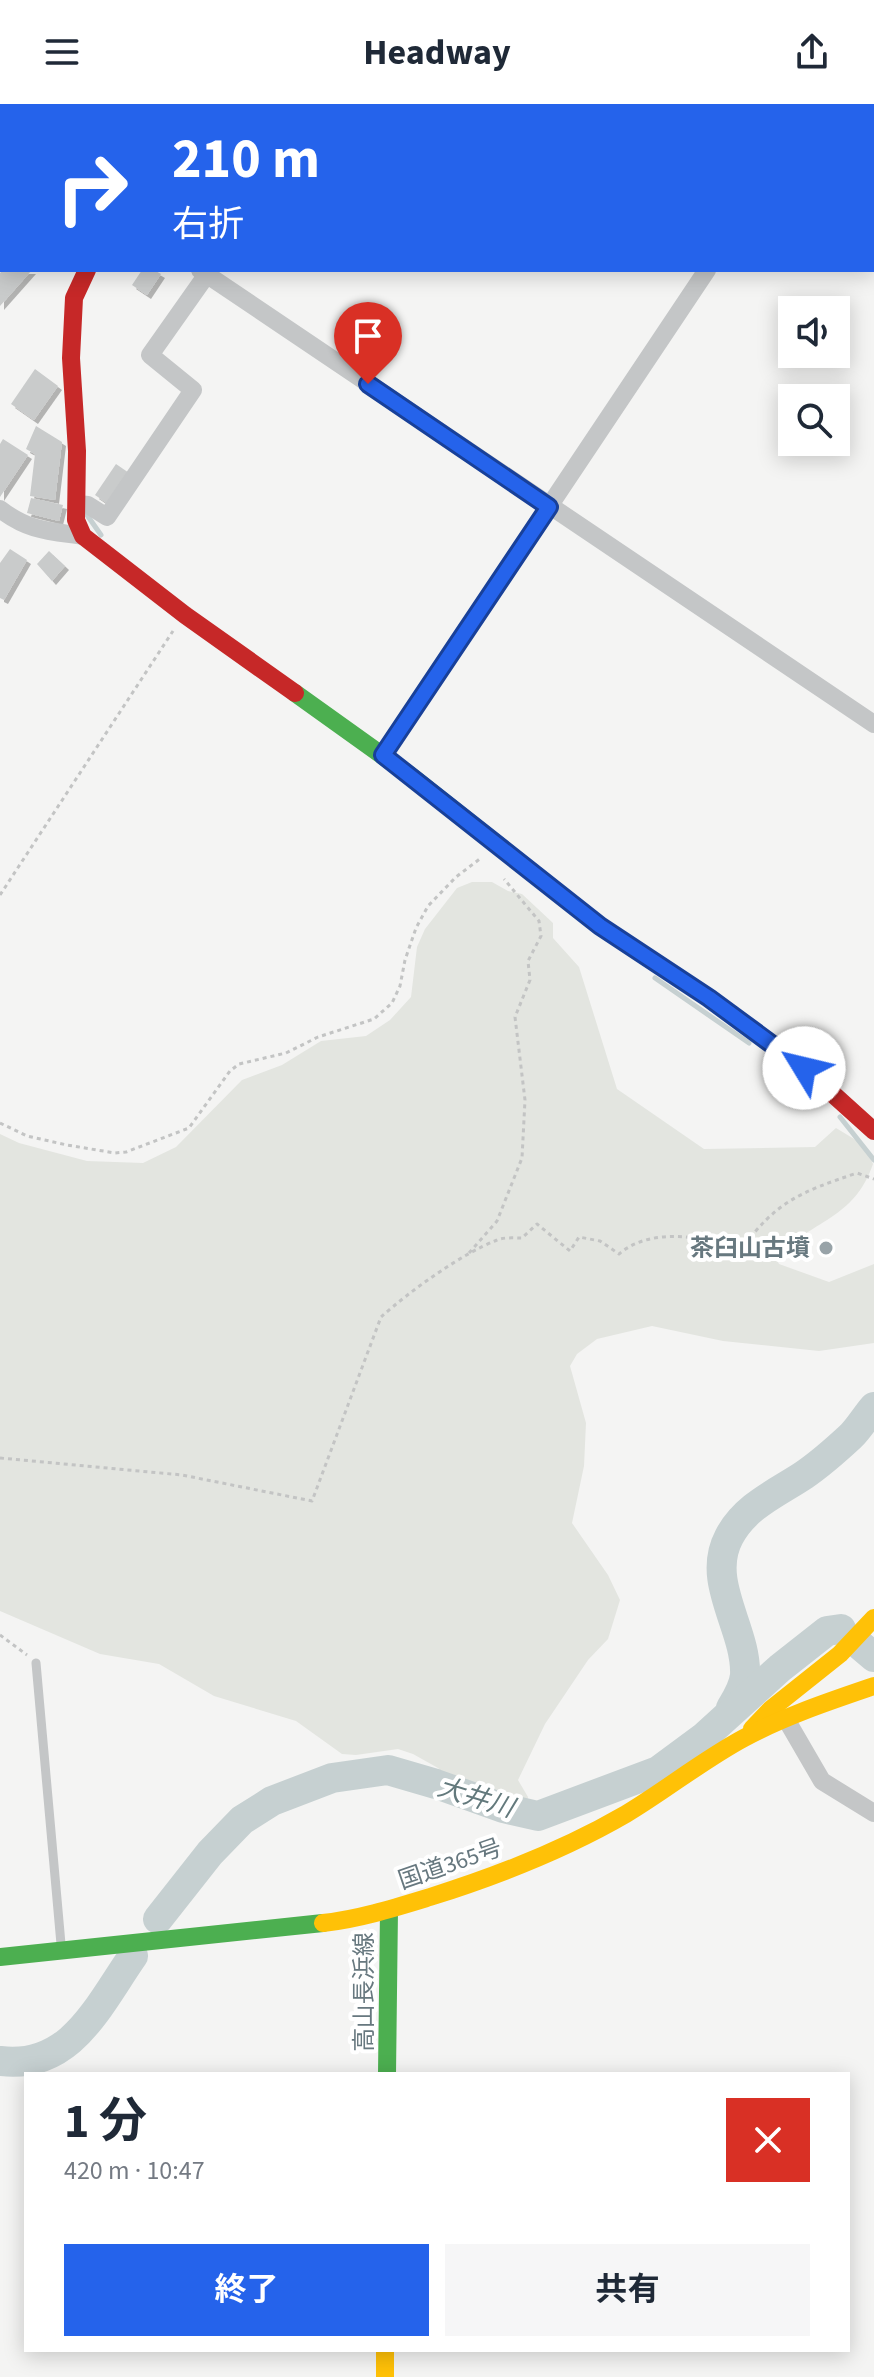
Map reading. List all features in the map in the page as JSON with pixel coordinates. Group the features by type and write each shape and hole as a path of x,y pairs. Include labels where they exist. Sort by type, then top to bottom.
{"main road":[{"path":"86,272 74,298 71,358 78,504 76,520 83,536 185,615 383,755 600,926 709,998 804,1068 837,1108 874,1131"},
{"path":"743,1738 771,1709 840,1654 874,1618"},
{"name":"国道365号","path":"0,1957 349,1920 389,1910 499,1875 609,1824 743,1738 874,1686"},
{"name":"高山長浜線","path":"387,2072 389,1910"}],"street":[{"path":"78,504 88,505 107,517 193,390 150,355 205,272"},
{"path":"207,272 549,507 874,724"},
{"path":"383,755 706,272"},
{"path":"0,510 32,529 83,536"},
{"path":"786,1719 822,1781 874,1813"}],"lane":[{"path":"36,1663 62,1951"}],"path":[{"path":"0,895 185,615"},
{"path":"0,1123 27,1136 115,1153 141,1148 189,1128 230,1071 239,1064 286,1053 318,1037 374,1019 392,1003 400,986 416,928 428,906 439,892 482,857 477,852"},
{"path":"467,1256 497,1221 522,1158 525,1100 515,1017 530,980 528,961 541,936 539,921 499,874"},
{"path":"0,1458 182,1475 312,1501 381,1317 467,1256 499,1239 522,1238 537,1224 570,1251 579,1237 600,1241 619,1254 631,1243 657,1238 707,1238 741,1250 771,1213 803,1192 857,1173 874,1179"},
{"path":"0,1635 36,1663"}],"shaded area":[{"path":"472,882 492,882 508,891 522,894 553,923 553,938 579,967 617,1089 704,1149 815,1147 836,1128 864,1145 873,1164 855,1197 776,1258 779,1264 829,1282 874,1264 874,1343 819,1351 723,1341 652,1326 597,1339 577,1354 570,1366 586,1423 584,1466 572,1523 608,1575 620,1600 608,1639 588,1660 545,1724 518,1780 528,1797 526,1810 515,1819 501,1819 484,1812 438,1768 413,1754 398,1749 342,1754 296,1721 214,1696 159,1664 100,1654 0,1611 0,1134 19,1143 87,1161 143,1163 176,1147 242,1080 282,1065 321,1041 366,1036 390,1020 411,997 417,947 425,929 457,888"}],"building":[{"path":"30,272 0,306 0,273"},
{"path":"141,272 161,274 147,295 132,285"},
{"path":"35,369 58,386 34,420 11,404"},
{"path":"36,426 62,442 55,500 30,496 35,454 26,449"},
{"path":"3,439 28,455 0,497 0,444"},
{"path":"116,464 132,475 111,506 95,495"},
{"path":"31,498 63,505 59,521 27,513"},
{"path":"10,549 27,560 4,600 0,598 0,563"},
{"path":"49,551 65,566 52,581 37,564"}],"waterway":[{"path":"87,515 101,535"},
{"path":"655,978 749,1043"},
{"path":"840,1117 874,1160"},
{"path":"731,1708 745,1675 744,1658 722,1571 723,1554 729,1537 753,1509 810,1471 840,1446 874,1407"},
{"name":"大井川","path":"158,1919 210,1853 242,1820 272,1801 332,1778 388,1770 503,1808 538,1816 658,1771 704,1737 780,1668 827,1631 841,1629"},
{"name":"大井川","path":"861,1646 874,1657"},
{"name":"大井川","path":"0,2061 25,2061 46,2055 64,2045 94,2014 133,1956"}],"traffic: fast":[{"path":"295,693 411,776 600,926 648,958"},
{"path":"387,2072 389,1910"},
{"path":"0,1957 323,1923"}],"traffic: slow":[{"path":"752,1729 771,1709 840,1654 874,1618"},
{"path":"323,1923 403,1905 530,1861 626,1814 744,1738 808,1709 874,1686"},
{"path":"385,2352 385,2377"}],"traffic: jam":[{"path":"86,272 74,298 71,358 77,451 76,520 83,536 185,615 295,693"},
{"path":"648,958 709,998 804,1068 874,1131"}],"place":[{"name":"茶臼山古墳","path":"826,1248"}],"route":[{"path":"368,384 549,507 383,755 600,926 709,998 804,1068"}]}
